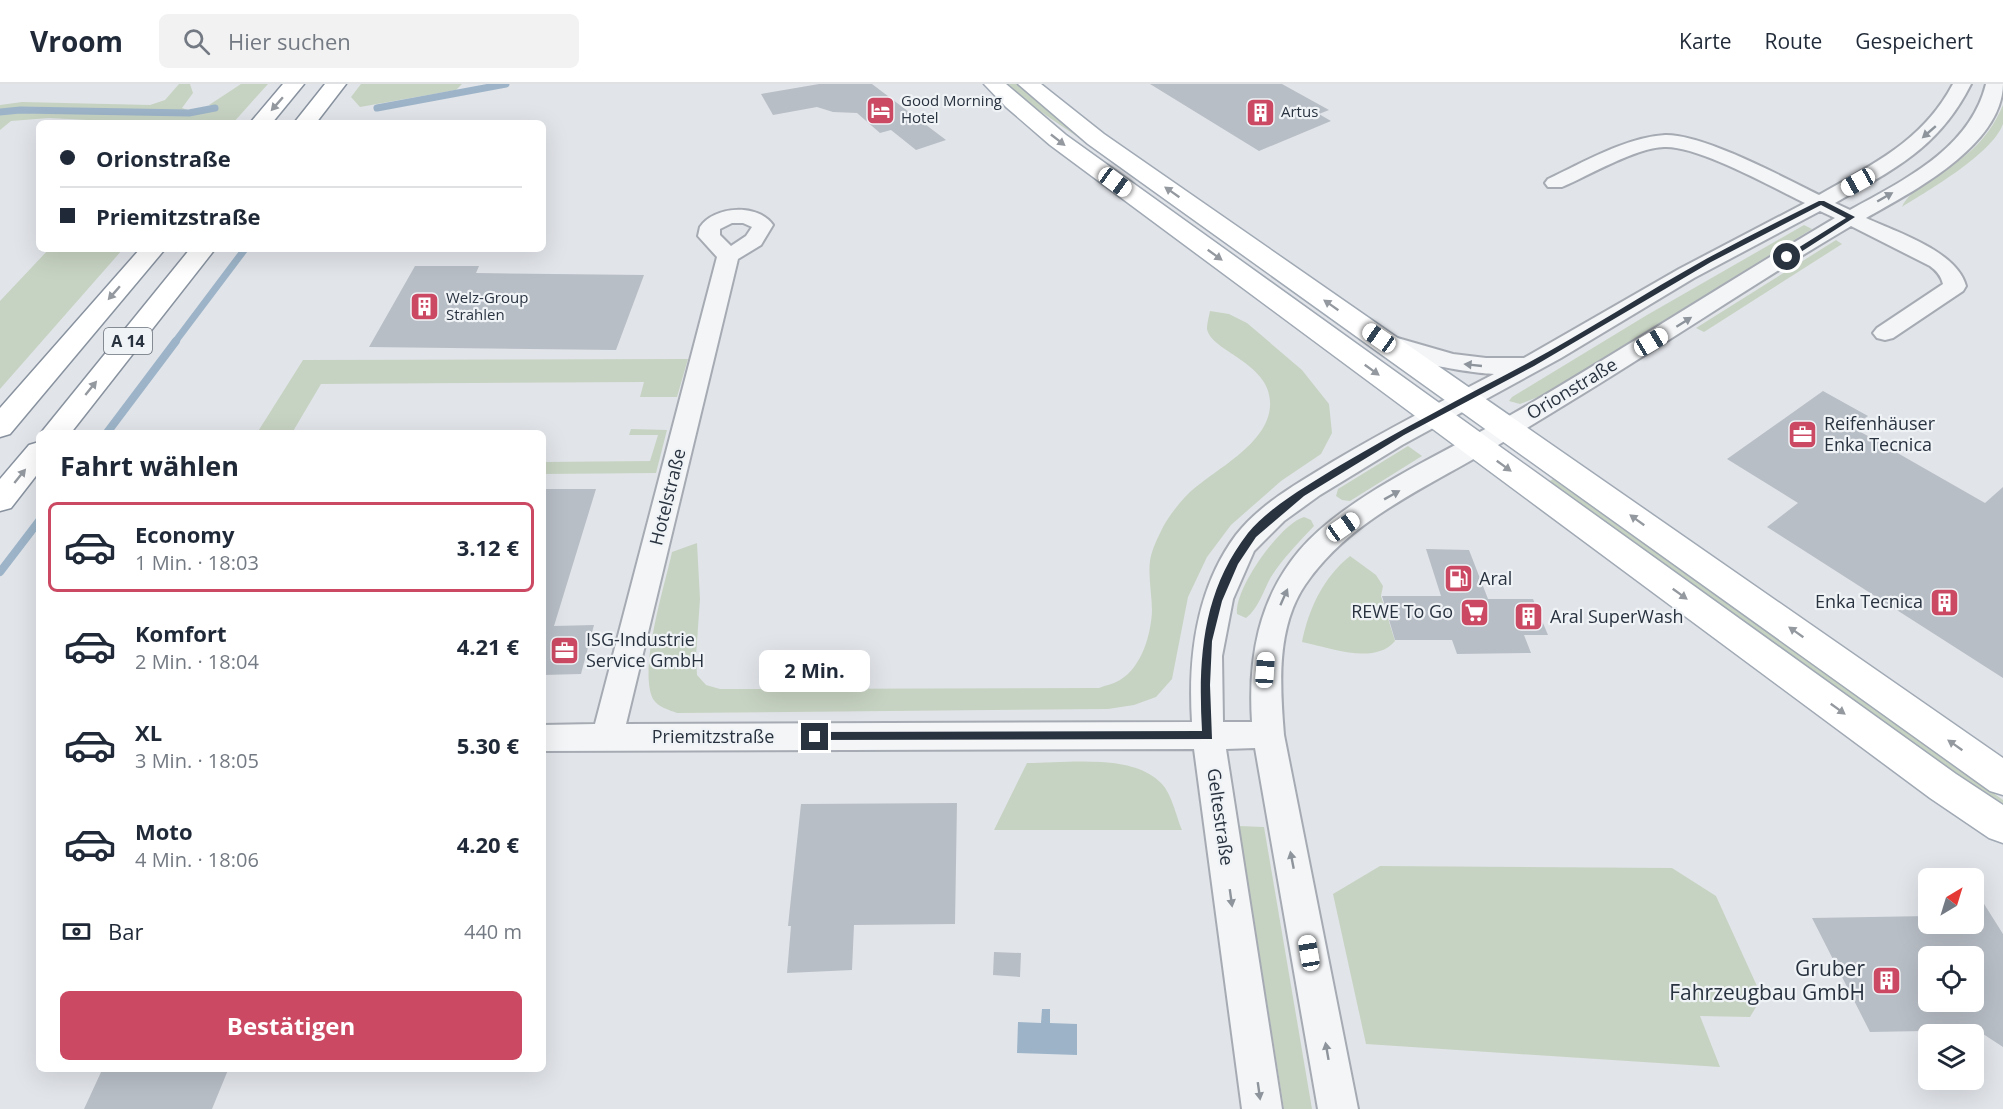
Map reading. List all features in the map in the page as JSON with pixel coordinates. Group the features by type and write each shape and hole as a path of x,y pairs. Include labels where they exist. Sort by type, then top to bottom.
{"main road":[{"path":"264,120 294,84"},
{"path":"307,120 336,84"},
{"path":"994,84 1012,103 1058,140 1943,786 2003,826"},
{"path":"1028,84 1096,139 2003,779"},
{"name":"A 14","path":"0,427 150,252"},
{"name":"A 14","path":"57,430 201,252"},
{"path":"0,500 36,456"}],"street":[{"path":"1465,398 1532,364 1709,261 1895,161 1938,124 1955,101 1962,84"},
{"name":"Orionstraße","path":"1477,446 1671,330 1917,178 1970,136 1983,118 1995,84"},
{"path":"1555,183 1638,146 1665,141 1699,148 1821,202 1938,261 1954,277 1955,286 1885,333"},
{"name":"Hotelstraße","path":"607,738 728,256"},
{"path":"1379,338 1446,362 1504,367 1532,364"},
{"name":"Geltestraße","path":"1262,1109 1208,736 1204,685 1211,619 1234,562 1253,534 1301,493 1465,398"},
{"path":"1338,1109 1268,735 1264,688 1266,652 1278,611 1293,578 1309,557 1343,527 1386,498 1477,446"},
{"name":"Priemitzstraße","path":"546,738 1268,735"}],"green space":[{"path":"179,84 190,84 193,93 182,108 190,111 186,116 215,109 218,107 209,105 241,84 268,84 236,120 49,118 11,121 0,130 0,105 22,102 150,105 165,100"},
{"path":"361,84 462,84 456,90 360,107 351,97"},
{"path":"1007,84 1018,84 1158,192 1031,105"},
{"path":"2003,105 2003,124 1986,147 1943,181 1902,207 1913,193 1960,160 1978,144"},
{"path":"1804,225 1812,229 1543,395 1520,404 1509,401 1512,397 1647,315"},
{"path":"1836,240 1842,244 1704,332 1696,328"},
{"path":"46,252 120,252 0,389 0,301"},
{"path":"1210,311 1229,314 1247,323 1302,370 1329,404 1332,433 1321,454 1281,481 1231,525 1207,557 1188,597 1172,679 1156,697 1134,705 1108,709 677,713 655,702 649,685 651,648 672,552 697,543 700,599 697,675 706,685 720,689 1099,688 1120,680 1140,659 1150,630 1152,611 1150,561 1153,548 1163,527 1188,494 1250,445 1267,420 1270,406 1268,391 1262,379 1211,337 1207,329"},
{"path":"688,359 677,397 640,397 644,382 321,384 294,430 259,430 303,360"},
{"path":"631,429 667,430 656,473 546,474 546,462 650,461 658,435 629,435"},
{"path":"1408,446 1422,456 1350,501 1336,496 1338,489"},
{"path":"1553,479 2003,800 2003,812 1545,484"},
{"path":"1304,517 1311,520 1314,526 1276,570 1258,604 1250,614 1246,618 1237,614 1243,589 1260,559 1283,532"},
{"path":"1350,556 1376,575 1383,586 1381,596 1395,641 1375,652 1351,653 1302,642 1318,594 1332,574"},
{"path":"1079,761 1116,763 1133,767 1149,774 1165,788 1182,830 994,830 1027,763"},
{"path":"1239,826 1264,827 1312,1109 1284,1109"},
{"path":"1380,866 1672,868 1716,896 1762,997 1750,1017 1700,1016 1720,1067 1366,1044 1333,894"}],"water":[{"path":"1042,1009 1050,1009 1050,1023 1077,1024 1077,1055 1017,1053 1018,1022 1041,1023"}],"building":[{"name":"Good Morning Hotel","path":"819,84 872,84 946,140 916,150 891,130 880,133 857,113 833,112 817,107 773,115 761,94"},
{"name":"Artus","path":"1150,84 1282,84 1329,110 1319,114 1331,121 1259,151"},
{"path":"415,266 479,266 476,273 644,275 616,350 369,347"},
{"name":"Enka Tecnica","path":"1823,391 1868,416 1852,427 1985,503 2003,487 2003,678 1767,527 1798,503 1727,459"},
{"path":"546,489 596,489 554,626 594,625 581,674 546,675"},
{"path":"1426,549 1469,550 1488,599 1533,599 1548,635 1524,635 1531,653 1457,654 1452,640 1395,640 1382,596 1441,596"},
{"path":"957,803 955,924 854,925 852,970 787,973 791,926 788,926 801,804"},
{"name":"Gruber Fahrzeugbau GmbH","path":"1984,904 2003,934 2003,1047 1984,1035 1984,1024 1918,1024 1918,1031 1870,1032 1812,918 1918,916 1918,934 1984,934"},
{"path":"994,952 1021,953 1020,977 993,975"},
{"path":"101,1072 227,1072 212,1109 84,1109"}],"waterway":[{"path":"377,108 506,84"},
{"path":"0,112 20,110 189,113 215,108"},
{"path":"175,342 243,252"},
{"path":"109,430 176,341"},
{"path":"0,572 36,525"}],"place":[{"name":"Good Morning Hotel","path":"880,110"},
{"name":"Artus","path":"1260,112"},
{"name":"Welz-Group Strahlen","path":"425,307"},
{"name":"Reifenhäuser Enka Tecnica","path":"1803,434"},
{"name":"Aral","path":"1458,579"},
{"name":"Enka Tecnica","path":"1944,602"},
{"name":"REWE To Go","path":"1474,612"},
{"name":"Aral SuperWash","path":"1529,617"},
{"name":"ISG-Industrie Service GmbH","path":"565,650"},
{"name":"Gruber Fahrzeugbau GmbH","path":"1886,981"}],"route":[{"path":"815,737 1208,736 1204,685 1207,641 1217,601 1234,562 1253,534 1301,493 1401,433 1532,364 1709,261 1795,218 1821,202 1851,217 1787,257"}]}
